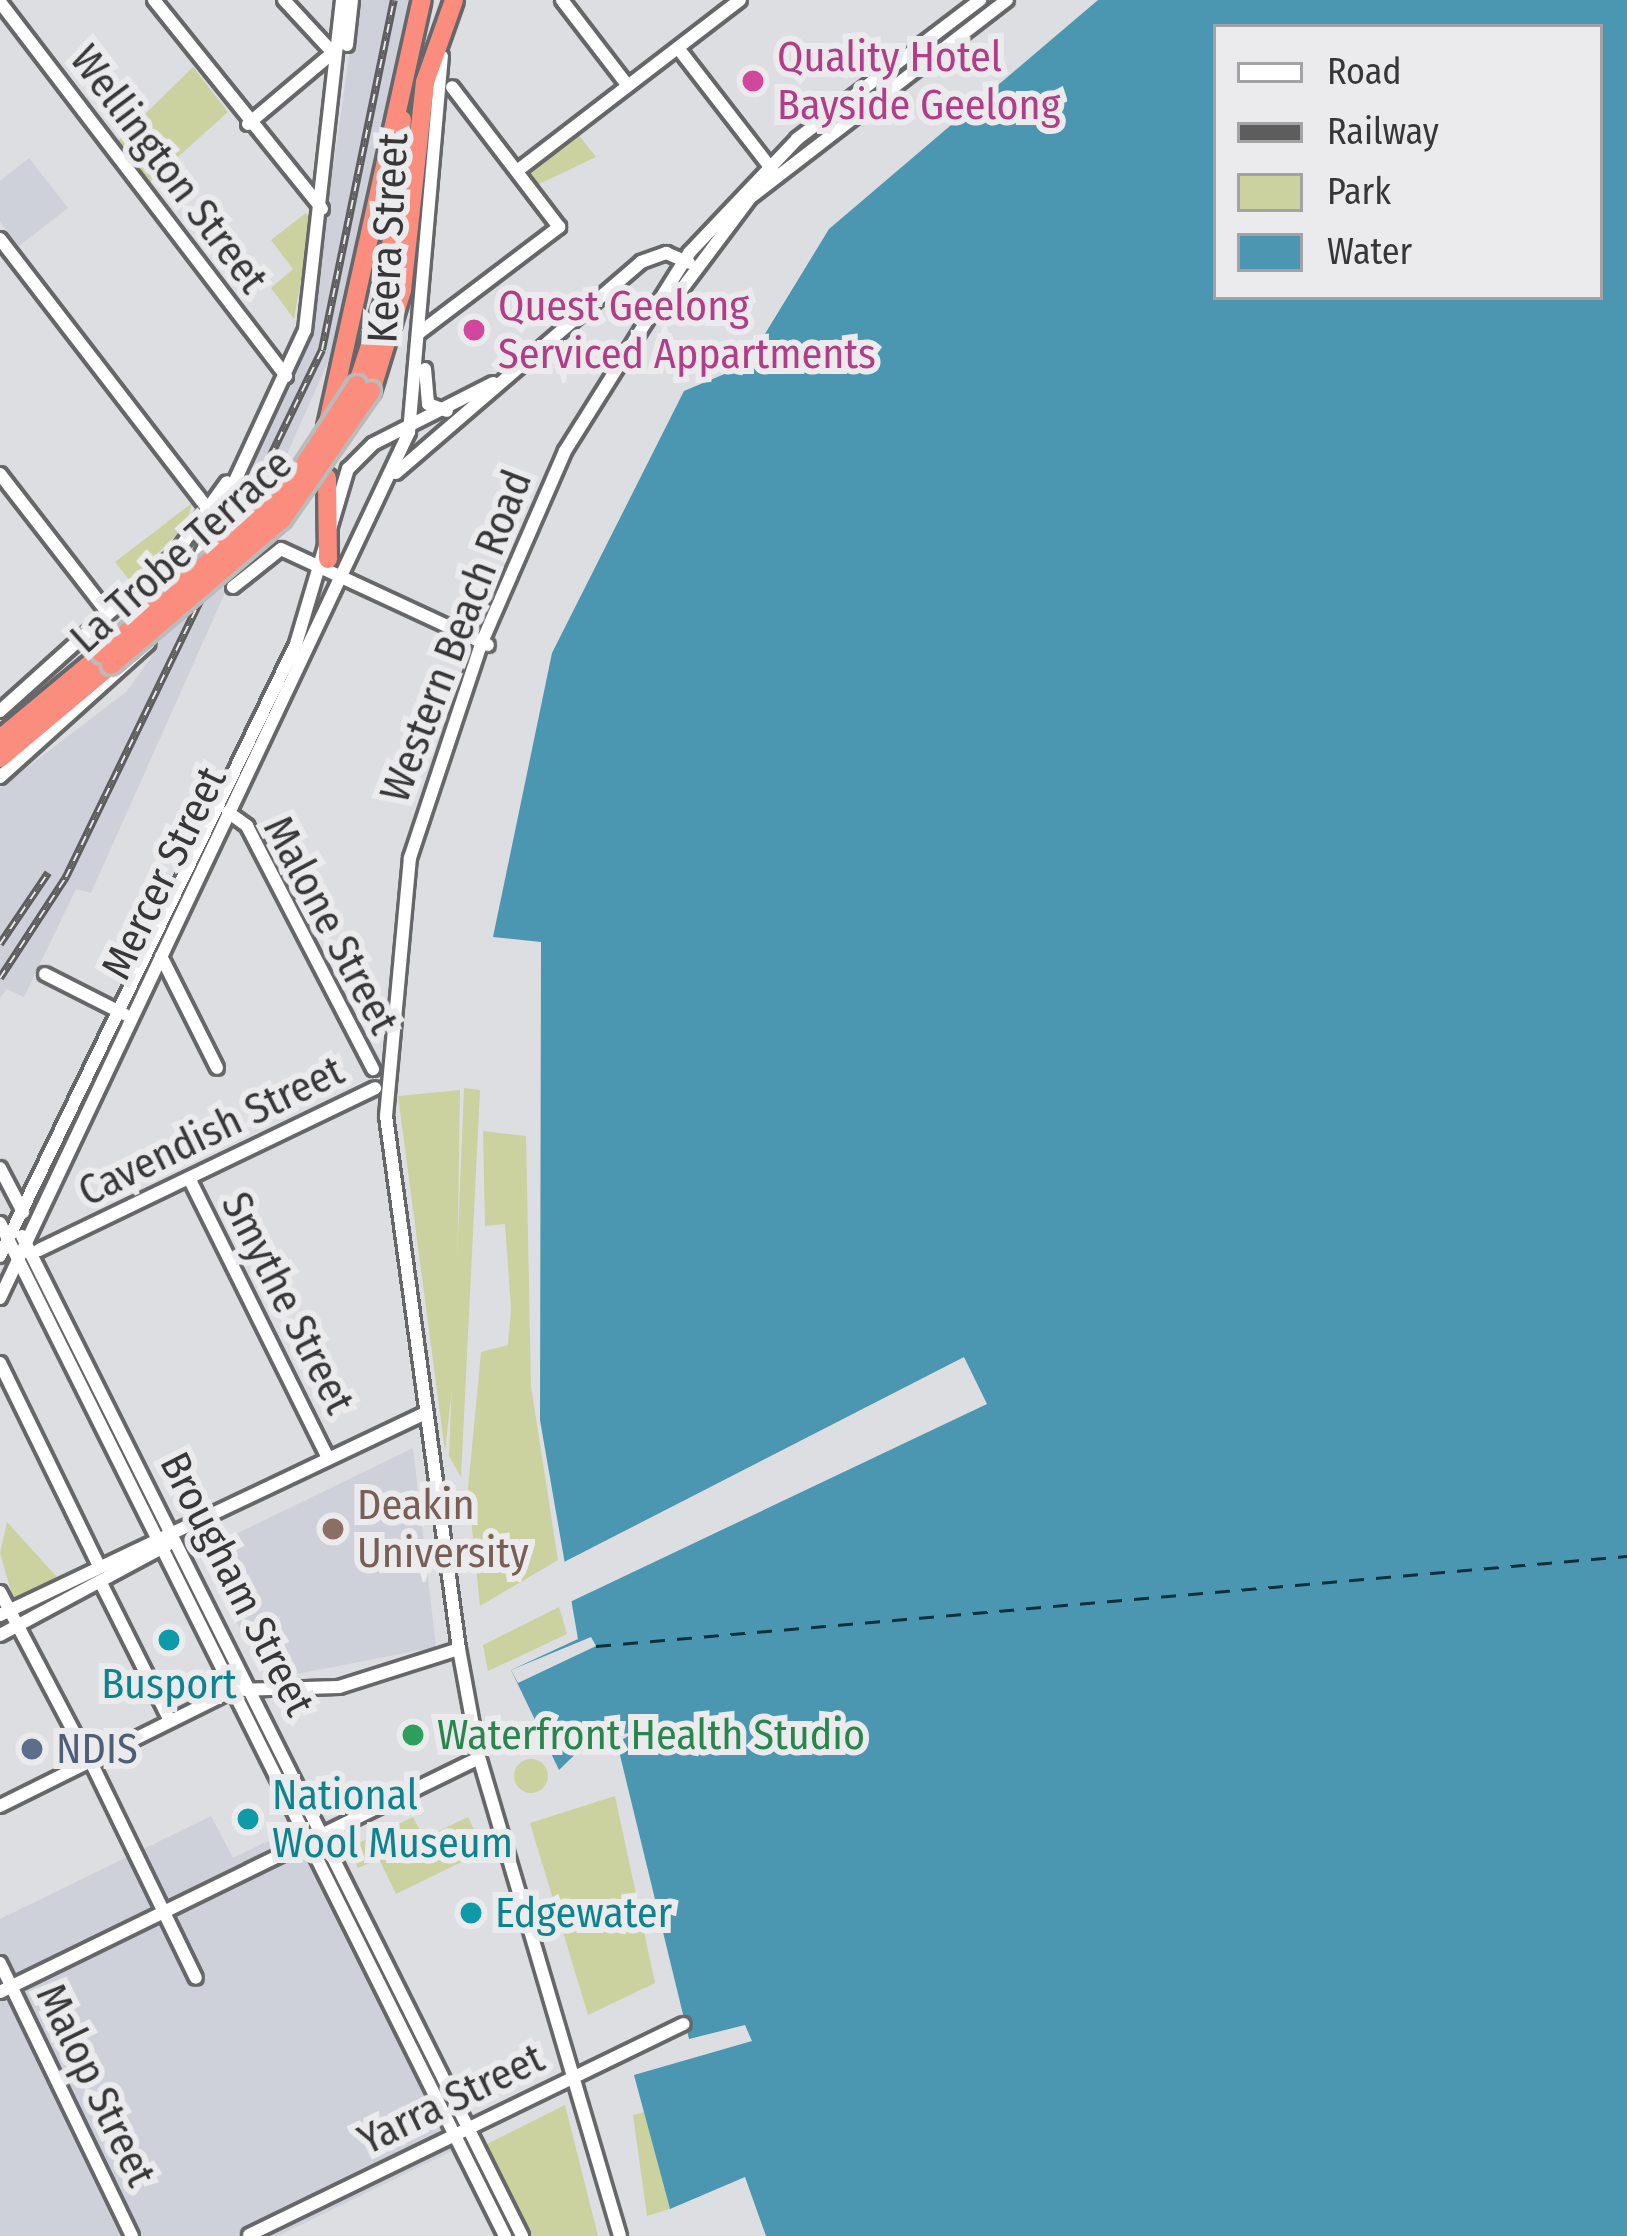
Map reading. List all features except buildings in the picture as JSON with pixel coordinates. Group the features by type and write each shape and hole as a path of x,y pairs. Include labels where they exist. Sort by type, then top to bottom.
{"highway":[{"name":"La Trobe Terrace","path":"364,388 387,294 402,119 426,0"},
{"path":"327,427 426,0"},
{"name":"Keera Street","path":"447,21 454,0"},
{"name":"La Trobe Terrace","path":"0,758 283,498 364,388 398,310 416,130 447,21"},
{"path":"327,564 328,478"},
{"name":"La Trobe Terrace","path":"0,739 107,660"}],"street":[{"path":"154,0 248,124 322,209"},
{"path":"284,0 338,56"},
{"path":"195,567 213,515 286,376 307,322 332,128 342,0"},
{"path":"248,124 338,56 352,0"},
{"path":"562,0 628,86"},
{"path":"772,170 980,0"},
{"path":"772,170 1007,0"},
{"name":"Wellington Street","path":"0,2 286,376"},
{"path":"517,171 731,3"},
{"name":"Keera Street","path":"390,477 410,432 428,137 447,21"},
{"path":"678,48 772,170"},
{"path":"448,410 428,404 419,334 559,227 452,87"},
{"name":"Western Beach Road","path":"620,2236 579,2074 479,1758 459,1649 384,1093 391,1065 412,844 485,644 565,451 686,269 772,170"},
{"path":"0,239 213,515"},
{"path":"390,477 493,383 653,257 686,269"},
{"name":"Mercer Street","path":"0,1298 125,1015 161,956 224,810 327,564 352,464 493,383"},
{"path":"0,474 107,614"},
{"name":"Mercer Street","path":"0,1256 125,1015 390,477"},
{"path":"0,710 213,515"},
{"path":"233,586 281,549 327,564 485,644"},
{"path":"142,584 169,588"},
{"path":"0,776 149,643"},
{"name":"Malone Street","path":"224,810 247,826 374,1070"},
{"path":"161,956 217,1068"},
{"path":"45,974 125,1015"},
{"path":"384,1093 374,1070 391,1065"},
{"name":"Cavendish Street","path":"39,1250 384,1093"},
{"path":"3,1174 36,1186"},
{"path":"3,1174 23,1212"},
{"name":"Smythe Street","path":"189,1178 328,1458"},
{"name":"Brougham Street","path":"0,1223 11,1234 167,1540 255,1693 317,1837 505,2236"},
{"path":"11,1234 28,1237"},
{"name":"Cavendish Street","path":"47,1267 76,1234"},
{"name":"Brougham Street","path":"28,1237 47,1267 234,1690 317,1837 522,2236"},
{"path":"0,1363 99,1566"},
{"path":"5,1613 426,1413"},
{"path":"0,1635 103,1585 167,1540"},
{"path":"103,1585 170,1721"},
{"path":"0,1592 5,1613 90,1761 196,1978"},
{"path":"0,1806 234,1690 255,1693 369,1678 459,1649"},
{"path":"6,1989 479,1758"},
{"name":"Malop Street","path":"0,1963 6,1989 132,2236"},
{"name":"Yarra Street","path":"249,2235 683,2024"}],"shaded area":[{"path":"357,0 410,0 337,342 91,893 76,889 24,997 7,989 0,998 0,788 126,692 150,659 308,345"},
{"path":"29,158 68,208 19,246 0,222 0,181"},
{"path":"413,1448 436,1647 266,1680 201,1551"},
{"path":"211,1816 233,1858 293,1829 452,2151 278,2236 0,2236 0,1919"}],"green space":[{"path":"193,67 228,112 150,182 118,141"},
{"path":"577,133 596,157 535,186 525,173"},
{"path":"306,213 311,222 294,319 271,288 293,269 271,240"},
{"path":"192,503 186,525 130,581 115,562"},
{"path":"464,1088 480,1090 461,1477 449,1456"},
{"path":"460,1090 456,1353 445,1451 398,1096"},
{"path":"483,1131 526,1136 531,1386 558,1560 480,1606 468,1489 481,1352 508,1345 511,1309 505,1224 485,1226"},
{"path":"7,1522 57,1577 13,1598 0,1553"},
{"path":"559,1607 567,1634 488,1671 483,1645"},
{"path":"531,1759 543,1764 548,1776 543,1788 531,1793 519,1788 514,1776 519,1764"},
{"path":"615,1796 655,1983 588,2015 530,1823"},
{"path":"413,1817 424,1838 468,1817 484,1851 396,1894 379,1859 358,1868 348,1848"},
{"path":"565,2105 598,2236 531,2236 485,2145"},
{"path":"644,2112 670,2209 647,2216 633,2115"}],"water":[{"path":"1098,0 1627,0 1627,2236 766,2236 745,2177 670,2209 634,2075 752,2041 745,2025 689,2039 617,1743 633,1733 594,1736 559,1770 511,1670 578,1639 540,1420 541,942 493,937 552,653 684,391 746,365 829,229"}],"pier":[{"path":"964,1357 987,1404 570,1602 564,1562"},
{"path":"591,1637 596,1646 518,1683 511,1670"}],"ferry route":[{"path":"596,1646 1627,1556"}],"railway":[{"path":"0,978 66,877 322,350 394,0"},
{"path":"0,944 48,873"}],"place":[{"name":"Quality Hotel Bayside Geelong","path":"753,81"},
{"name":"Quest Geelong Serviced Appartments","path":"474,330"},
{"name":"Deakin University","path":"333,1529"},
{"name":"Busport","path":"169,1640"},
{"name":"Waterfront Health Studio","path":"413,1735"},
{"name":"NDIS","path":"32,1749"},
{"name":"National Wool Museum","path":"248,1819"},
{"name":"Edgewater","path":"471,1913"}]}
